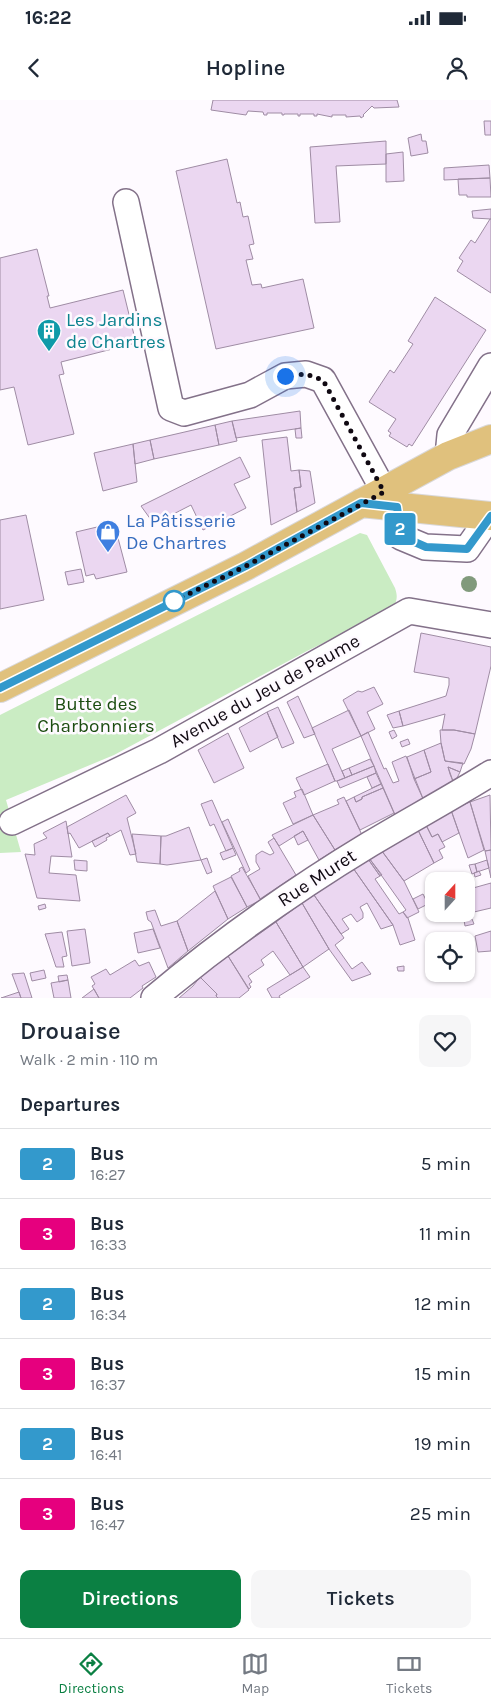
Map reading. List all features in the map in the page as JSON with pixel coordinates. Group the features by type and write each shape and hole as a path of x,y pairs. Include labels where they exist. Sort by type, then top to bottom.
{"main road":[{"path":"0,688 381,501 448,456 491,439"},
{"path":"381,501 491,516"}],"street":[{"path":"126,202 171,408 184,413 250,395 285,376 306,374 323,380 381,501 401,536 426,547 467,549 491,516"},
{"path":"448,456 450,435 491,366"},
{"name":"Avenue du Jeu de Paume","path":"12,822 159,751 409,611 491,625"},
{"name":"Rue Muret","path":"154,998 236,932 296,891 491,773"}],"green space":[{"name":"Butte des Charbonniers","path":"360,533 367,535 395,588 397,598 393,609 307,651 114,755 6,800 21,852 0,853 0,715"}],"building":[{"path":"213,100 397,100 399,107 374,108 372,106 361,118 360,116 332,115 332,117 317,114 317,116 314,116 314,114 300,114 300,116 298,114 282,115 282,113 267,113 267,115 264,115 263,112 248,111 246,115 211,110"},
{"path":"484,121 491,121 491,135 485,135"},
{"path":"421,134 422,141 426,141 428,153 411,156 408,138"},
{"path":"386,141 386,164 336,166 340,222 315,223 310,147"},
{"path":"403,152 404,181 386,182 386,154"},
{"path":"227,159 237,203 240,202 243,217 248,216 254,244 249,245 253,259 246,260 252,285 261,284 262,288 303,279 314,328 216,349 176,171"},
{"path":"489,165 490,178 444,180 444,168"},
{"path":"490,178 491,197 459,195 458,179"},
{"path":"491,209 491,219 473,218 472,211"},
{"path":"490,219 491,293 457,271 463,261 459,258 471,240 475,243"},
{"name":"Les Jardins de Chartres","path":"37,249 49,296 47,296 50,308 123,290 136,343 61,362 64,374 59,375 74,434 28,445 14,387 0,390 0,258"},
{"path":"435,297 486,330 412,446 409,444 407,447 389,436 391,433 388,431 396,419 369,402 390,370 394,373 413,344 408,341"},
{"path":"300,411 301,428 236,438 232,421"},
{"path":"232,421 237,441 219,445 215,425"},
{"path":"215,425 219,445 154,459 150,440"},
{"path":"301,428 302,438 296,438 295,429"},
{"path":"287,437 291,471 299,470 301,487 294,488 297,512 271,525 262,440"},
{"path":"150,440 154,459 135,464 133,444"},
{"path":"133,444 137,482 103,491 94,453"},
{"path":"240,457 250,477 234,484 246,508 203,530 191,505 154,524 141,506"},
{"path":"299,470 310,471 315,503 297,512 294,488 301,487"},
{"path":"26,515 44,600 0,609 0,520"},
{"path":"114,523 127,572 96,579 94,574 86,576 76,532"},
{"path":"81,569 84,582 68,585 65,572"},
{"path":"421,633 491,647 491,666 475,734 442,730 445,714 403,726 399,711 446,696 449,685 449,678 414,672"},
{"path":"374,687 383,704 367,712 375,729 361,736 343,700 358,691 362,692"},
{"path":"298,696 315,734 304,738 287,702"},
{"path":"278,707 294,743 282,748 267,712"},
{"path":"349,710 361,736 332,749 345,778 335,781 312,728"},
{"path":"399,711 403,726 393,728 387,715"},
{"path":"267,712 278,737 250,752 239,728"},
{"path":"394,730 397,736 392,739 389,732"},
{"path":"440,730 454,730 475,734 464,764 445,761"},
{"path":"368,732 384,769 386,768 393,783 399,781 392,762 406,756 424,801 396,817 361,736"},
{"path":"228,733 244,768 214,783 198,750"},
{"path":"408,739 410,744 402,747 400,742"},
{"path":"441,743 445,761 463,763 460,772 448,767 454,784 424,801 414,779 431,772 424,750"},
{"path":"424,750 431,772 414,779 407,757"},
{"path":"370,759 374,766 352,775 349,768"},
{"path":"328,764 335,781 304,795 296,778"},
{"path":"374,766 376,773 340,788 337,781"},
{"path":"448,767 460,772 454,784 450,774"},
{"path":"349,768 352,775 345,778 342,771"},
{"path":"376,773 381,784 372,788 367,777"},
{"path":"381,784 383,788 362,797 362,799 356,802 354,797"},
{"path":"383,788 394,813 360,830 346,801 354,797 356,802 362,799 362,797"},
{"path":"302,789 313,815 293,824 283,803 296,797 294,792"},
{"path":"126,795 136,813 127,818 136,854 130,855 121,830 110,836 108,833 79,848 70,833 68,834 67,827"},
{"path":"490,795 491,850 485,851 470,802"},
{"path":"344,797 362,835 335,850 313,815 339,804 337,800"},
{"path":"212,800 233,848 226,851 214,824 210,826 201,804"},
{"path":"470,802 484,850 468,858 451,810"},
{"path":"451,810 459,833 442,842 438,834 432,837 425,823"},
{"path":"313,815 335,850 319,860 303,831 279,846 272,835"},
{"path":"228,819 250,870 246,873 222,822"},
{"path":"66,821 72,857 51,856 49,873 76,875 80,901 37,898 25,854 35,855 34,844 47,838 43,833"},
{"path":"425,823 432,837 438,834 445,847 439,850 443,858 434,863 417,828"},
{"path":"189,827 201,860 167,865 160,864 161,836 166,836"},
{"path":"417,828 434,863 404,881 381,850"},
{"path":"303,831 308,840 298,845 294,836"},
{"path":"108,833 110,836 106,838 107,840 95,847 92,841"},
{"path":"132,834 161,836 160,864 137,862"},
{"path":"274,838 296,875 260,899 248,876 260,869 256,862 256,855 262,851 270,855 274,853 268,842"},
{"path":"233,848 236,855 223,860 220,853"},
{"path":"491,850 491,878 485,851"},
{"path":"382,851 404,881 419,912 407,918 403,912 406,910 369,858"},
{"path":"207,858 212,872 207,874 201,860"},
{"path":"369,858 382,875 380,876"},
{"path":"368,859 380,876 375,879 399,914 403,912 408,918 415,940 400,945 393,925 353,868"},
{"path":"74,860 87,861 87,871 75,870"},
{"path":"487,860 489,868 477,872 475,864"},
{"path":"475,864 477,872 471,872 469,865"},
{"path":"242,867 261,900 247,907 231,876 240,871 239,869"},
{"path":"353,868 393,925 381,929 367,903 360,907 363,918 357,922 351,914 342,919 349,929 341,934 314,895"},
{"path":"479,871 481,875 475,877 475,873"},
{"path":"231,877 247,907 228,919 213,886"},
{"path":"491,883 491,908 475,912 475,887"},
{"path":"215,891 228,919 188,951 177,921"},
{"path":"423,894 425,906 418,909 413,899"},
{"path":"314,895 344,938 335,945 352,969 362,962 371,974 352,981 329,949 302,903"},
{"path":"302,903 329,949 303,967 276,922"},
{"path":"45,904 46,908 39,910 38,906"},
{"path":"155,910 161,926 177,921 188,951 168,968 146,912"},
{"path":"276,922 303,967 290,975 273,951 261,960 264,965 248,976 252,982 249,984 251,987 249,989 228,956"},
{"path":"464,922 473,922 474,924 465,926"},
{"path":"85,929 90,963 72,966 67,931"},
{"path":"153,929 160,948 138,953 134,933"},
{"path":"491,931 491,951 478,952 475,936"},
{"path":"62,932 67,956 62,957 64,967 56,967 45,934"},
{"path":"228,956 249,990 239,998 218,998 217,994 200,977"},
{"path":"135,960 139,966 149,962 156,977 142,986 143,988 130,998 99,998 92,986 95,984 91,977 106,969 110,975"},
{"path":"404,966 404,971 398,971 397,967"},
{"path":"303,967 310,977 279,996 280,998 272,998 267,989"},
{"path":"44,970 46,978 32,981 30,973"},
{"path":"24,973 32,998 21,998 12,974"},
{"path":"67,975 68,980 59,982 58,976"},
{"path":"200,977 217,994 218,998 179,998 193,986"},
{"path":"68,980 71,998 54,998 51,983"},
{"path":"94,989 99,998 82,998"},
{"path":"19,992 21,998 1,998"}],"bus line":[{"name":"2","path":"0,688 246,566 361,503 397,507 401,536 426,547 467,549 491,516"}],"place":[{"name":"Les Jardins de Chartres","path":"49,352"},
{"name":"La Pâtisserie De Chartres","path":"108,553"}],"route":[{"path":"174,601 246,566 341,513 384,492 323,380 306,374 285,376"}]}
